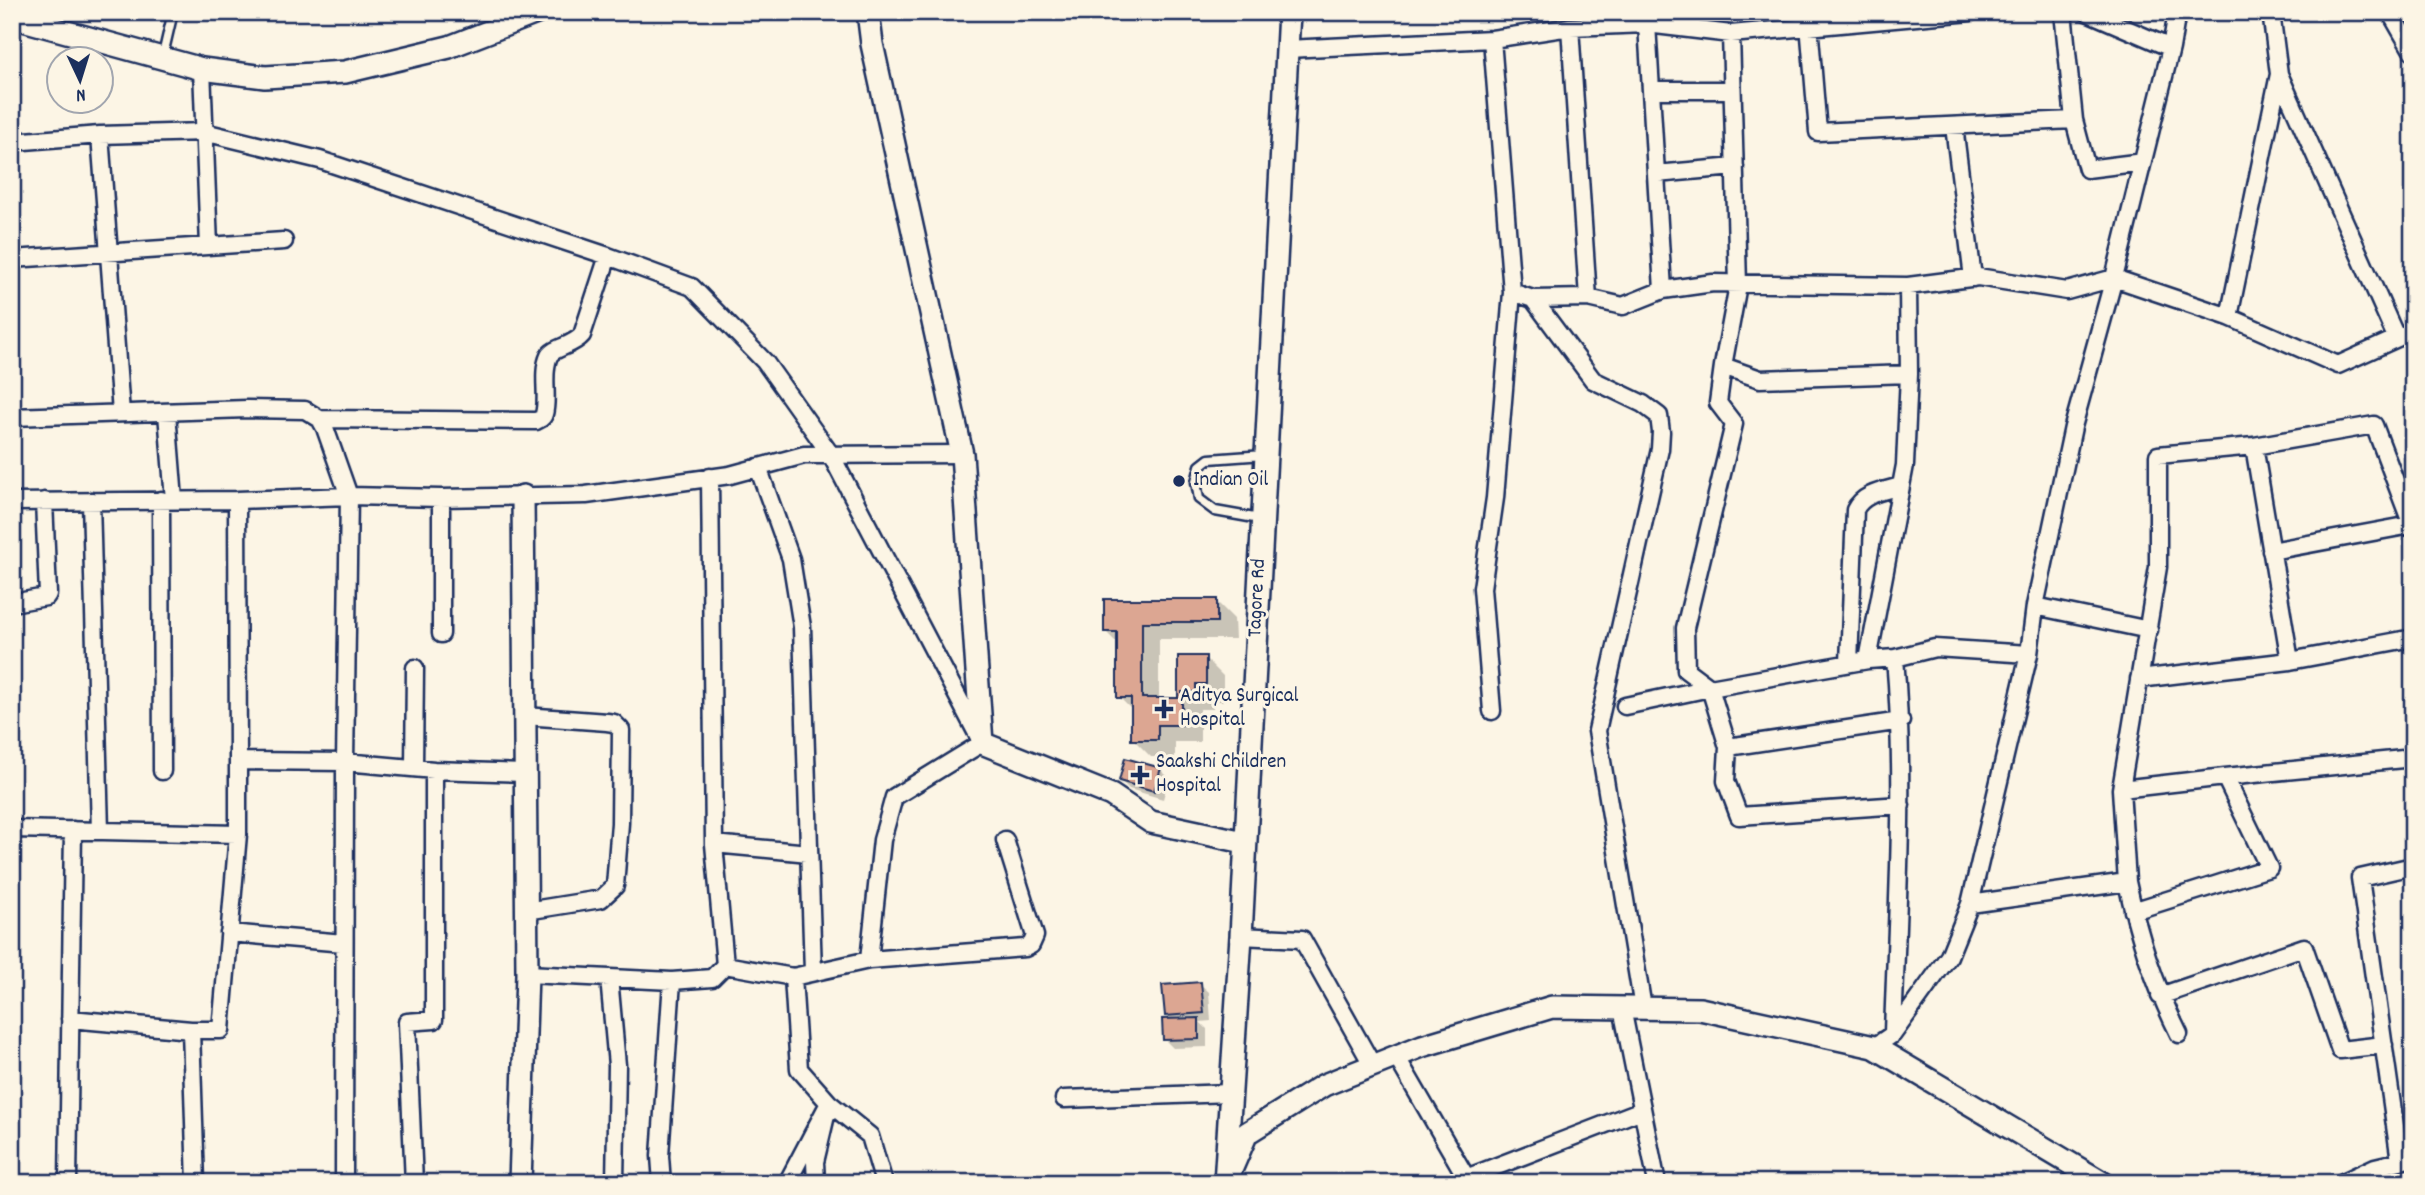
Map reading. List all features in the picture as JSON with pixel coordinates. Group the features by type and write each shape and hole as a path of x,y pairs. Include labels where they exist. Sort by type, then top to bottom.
{"street":[{"path":"12,17 202,69 265,77 345,72 449,47 539,12"},
{"path":"869,12 872,44 962,454 982,743"},
{"name":"Tagore Rd","path":"1225,1183 1241,936 1289,12"},
{"path":"1287,49 1492,39 1570,27 1647,24 1731,34 1809,20 1970,12"},
{"path":"2063,12 2074,120 2087,169 2143,162"},
{"path":"2087,12 2171,48"},
{"path":"1874,1047 1893,1034 1949,956 1970,904 2029,654 2035,606 2073,427 2114,278 2171,48 2177,12"},
{"path":"2271,12 2279,74 2396,337"},
{"path":"2390,12 2411,47"},
{"path":"1809,20 1818,132 2074,120"},
{"path":"1647,24 1663,290"},
{"path":"1570,27 1588,298"},
{"path":"1731,34 1738,285 1718,403 1734,424 1685,628 1686,670 1710,688 1728,747 1726,781 1739,816 1901,804"},
{"path":"1492,39 1512,292 1495,498 1482,588 1492,711"},
{"path":"202,69 209,246"},
{"path":"2228,317 2279,74"},
{"path":"1651,90 1732,90"},
{"path":"1954,126 1973,278"},
{"path":"12,142 100,135 204,132 320,160 608,256 692,288 765,362 831,454 982,743 1111,795 1151,822 1244,842"},
{"path":"100,135 121,413"},
{"path":"1656,174 1735,167"},
{"path":"12,259 284,241"},
{"path":"12,417 305,410 320,419 536,421 545,413 544,386 548,357 554,350 577,341 582,335 608,256"},
{"path":"1512,292 1533,299 1588,298 1623,306 1663,290 1713,283 1908,286 1978,277 2067,291 2114,278 2228,317 2338,365 2413,331"},
{"path":"1868,660 1905,465 1909,374 1908,286"},
{"path":"1533,299 1593,380 1643,404 1659,416 1660,449 1597,731 1642,1110 1657,1183"},
{"path":"1723,366 1760,379 1909,374"},
{"path":"162,771 168,500 167,412"},
{"path":"320,419 349,496 344,1183"},
{"path":"2179,1034 2160,996 2133,911 2127,883 2121,789 2158,567 2158,455 2254,446 2374,425 2412,526 2272,551"},
{"path":"2254,446 2290,661"},
{"path":"12,502 586,495 710,477 804,454 962,454"},
{"path":"758,467 791,559 802,627 813,972"},
{"path":"710,477 714,844 725,965"},
{"path":"1849,663 1855,510 1859,502 1867,496 1901,486"},
{"path":"520,1183 527,974 523,496"},
{"path":"441,498 441,634"},
{"path":"70,1019 191,1030 221,1030 238,834 237,500"},
{"path":"12,603 46,597 48,594 44,501"},
{"path":"91,501 100,831"},
{"path":"2035,606 2149,630"},
{"path":"2139,679 2290,661 2413,638"},
{"path":"1625,706 1849,663 1895,658 1935,648 2029,654"},
{"path":"1893,1034 1901,804 1900,721 1895,658"},
{"path":"414,768 415,668"},
{"path":"525,716 614,723 621,730 620,823 615,886 601,899 526,911"},
{"path":"1728,747 1900,721"},
{"path":"869,960 882,840 894,797 982,743"},
{"path":"2121,789 2413,758"},
{"path":"238,761 345,762 434,770 525,773"},
{"path":"414,1183 407,1022 434,1020 434,770"},
{"path":"2133,911 2269,868 2225,778"},
{"path":"12,829 238,834"},
{"path":"68,1183 73,830"},
{"path":"725,965 793,977 869,960 1025,948 1031,945 1035,936 1005,840"},
{"path":"714,844 809,853"},
{"path":"2341,1183 2375,1167 2407,1160 2384,1045 2360,878 2413,866"},
{"path":"1970,904 2127,883"},
{"path":"229,933 344,943"},
{"path":"1241,936 1302,939 1373,1066"},
{"path":"2160,996 2304,947 2340,1050 2384,1045"},
{"path":"527,974 672,981 712,978 725,965"},
{"path":"793,977 799,1069 829,1103 870,1136 884,1183"},
{"path":"610,978 617,1065 615,1183"},
{"path":"662,1183 660,1156 672,981"},
{"path":"1225,1183 1247,1133 1324,1086 1396,1056 1552,1007 1700,1009 1874,1047 2103,1183"},
{"path":"191,1030 196,1183"},
{"path":"1396,1056 1460,1180 1642,1110"},
{"path":"1064,1099 1230,1093"},
{"path":"787,1183 829,1103"},
{"path":"816,1183 815,1162 829,1103"}],"lane":[{"path":"162,58 173,12"},
{"path":"1263,520 1215,511 1199,499 1196,482 1200,466 1209,460 1266,455"}],"building":[{"path":"1104,599 1217,599 1217,622 1142,622 1142,698 1178,698 1178,656 1206,656 1206,684 1196,684 1196,692 1182,692 1182,725 1158,725 1158,740 1131,740 1131,698 1117,698 1117,632 1104,632"},
{"path":"1125,758 1161,768 1154,791 1119,781"},
{"path":"1201,982 1204,1013 1165,1016 1162,985"},
{"path":"1199,1018 1199,1039 1163,1040 1162,1019"}],"place":[{"name":"Indian Oil","path":"1179,481"},
{"name":"Aditya Surgical Hospital","path":"1164,709"},
{"name":"Saakshi Children Hospital","path":"1140,775"}]}
